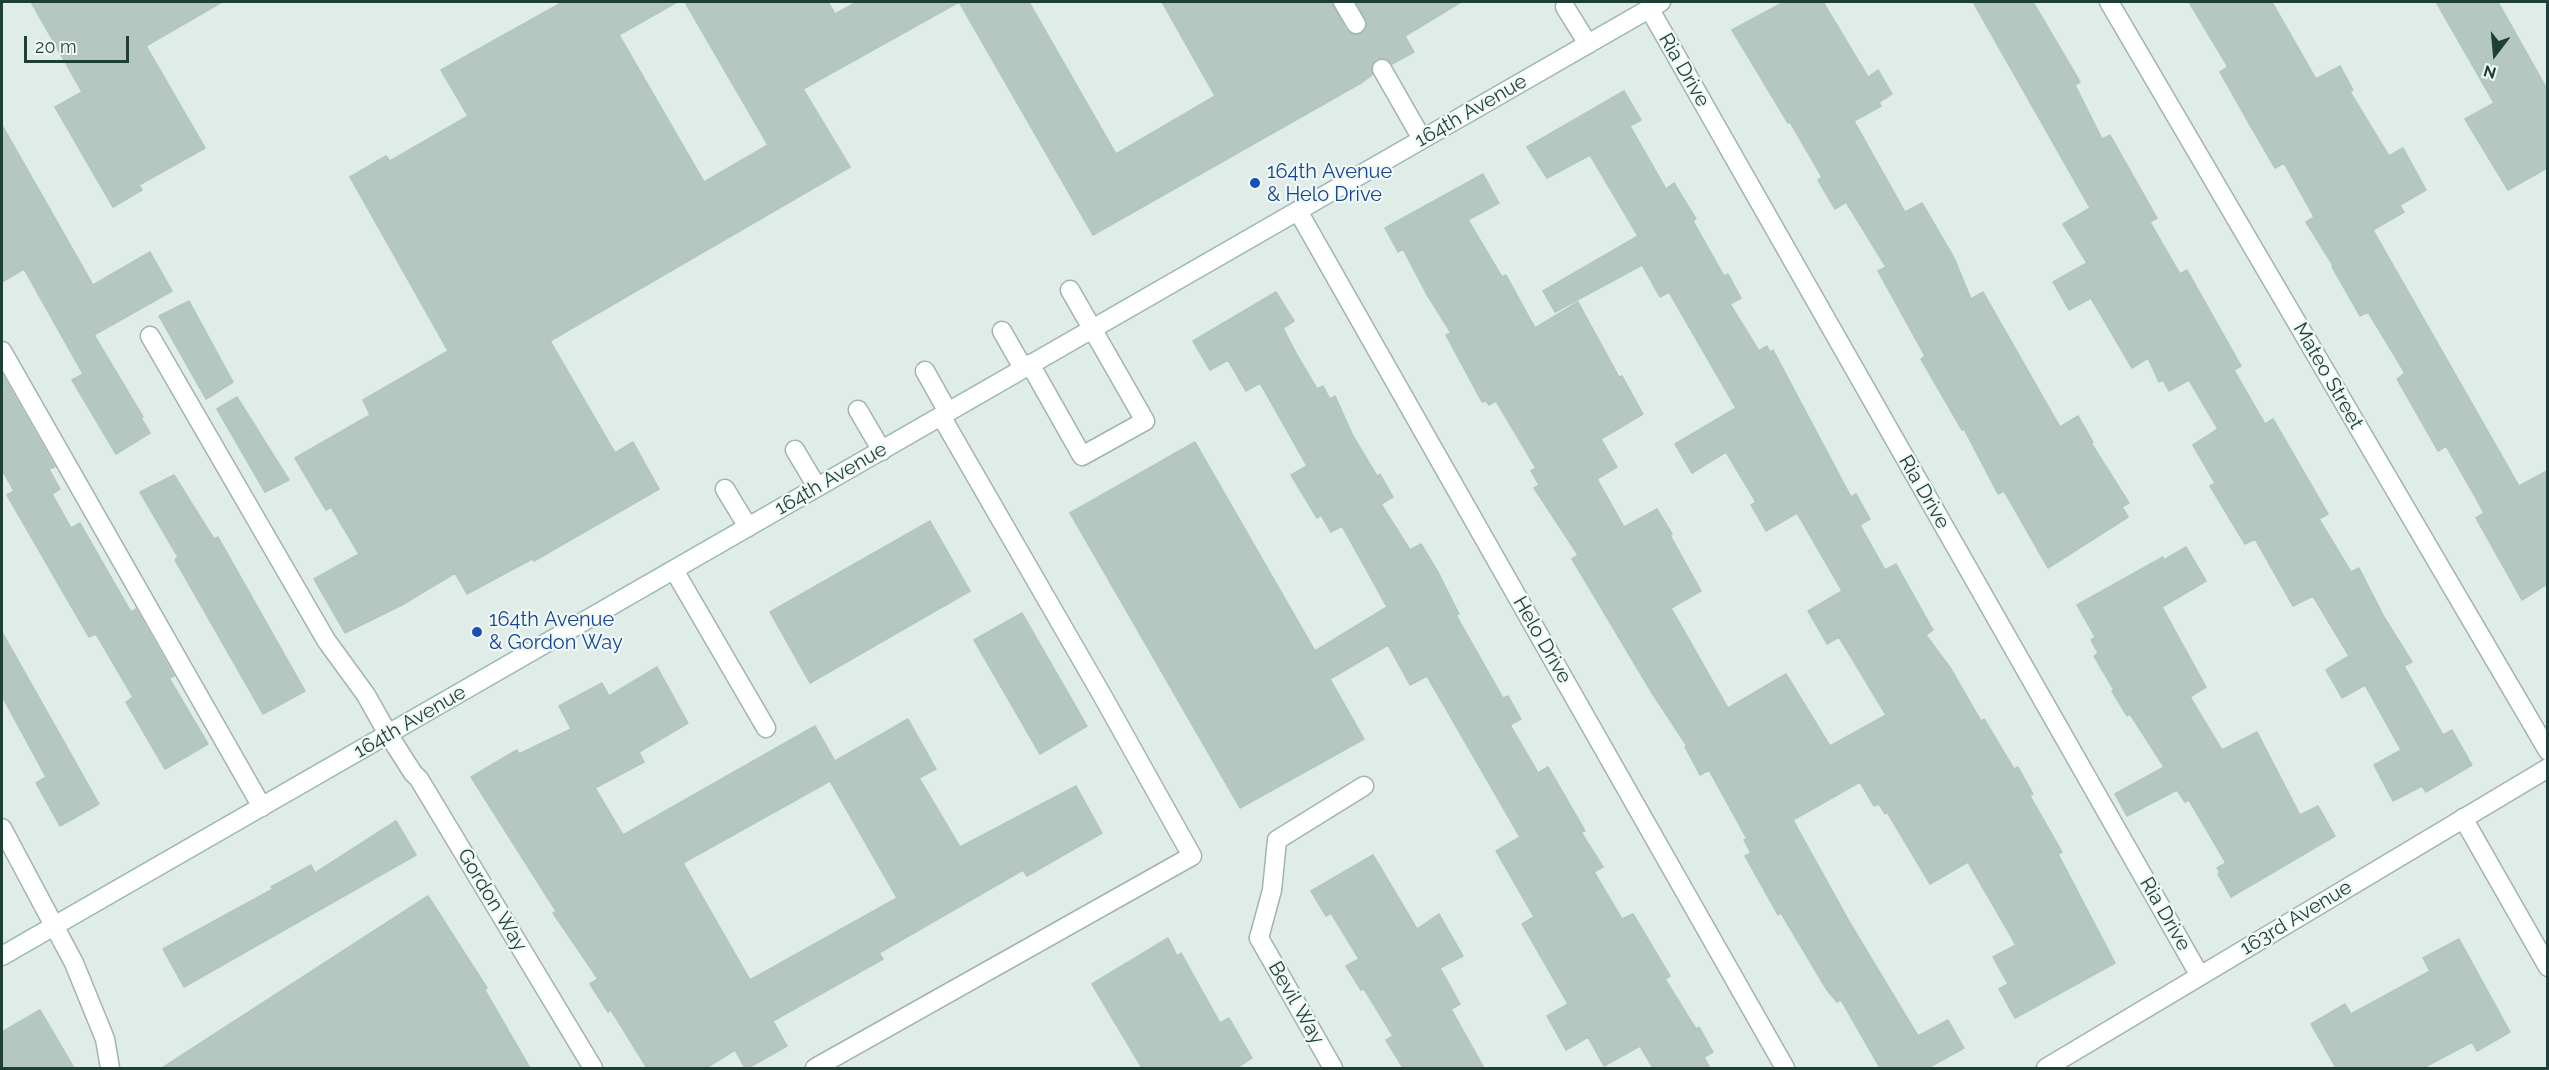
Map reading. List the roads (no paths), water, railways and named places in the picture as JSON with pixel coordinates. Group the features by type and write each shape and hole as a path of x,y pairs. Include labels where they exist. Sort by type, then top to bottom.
{"street":[{"path":"1343,2 1356,24"},
{"name":"Mateo Street","path":"2109,2 2547,751"},
{"name":"164th Avenue","path":"2,956 1655,5"},
{"name":"Ria Drive","path":"1655,5 2200,976"},
{"path":"1565,7 1588,44"},
{"path":"1382,69 1422,139"},
{"name":"Helo Drive","path":"1298,211 1785,1068"},
{"path":"1002,331 1027,366 1082,456 1145,421 1070,290"},
{"name":"Gordon Way","path":"150,336 326,640 366,696 412,773 419,779 593,1068"},
{"path":"2,351 262,807"},
{"path":"815,1068 1192,856 945,414 925,371"},
{"path":"858,410 882,451"},
{"path":"795,450 817,487"},
{"path":"724,489 748,527"},
{"path":"674,570 766,728"},
{"name":"163rd Avenue","path":"2046,1068 2547,768"},
{"name":"Bevil Way","path":"1333,1068 1258,938 1272,890 1277,840 1364,786"},
{"path":"2463,818 2547,967"},
{"path":"2,828 74,963 105,1039 110,1068"}],"place":[{"name":"164th Avenue & Helo Drive","path":"1255,183"},
{"name":"164th Avenue & Gordon Way","path":"477,632"}]}
